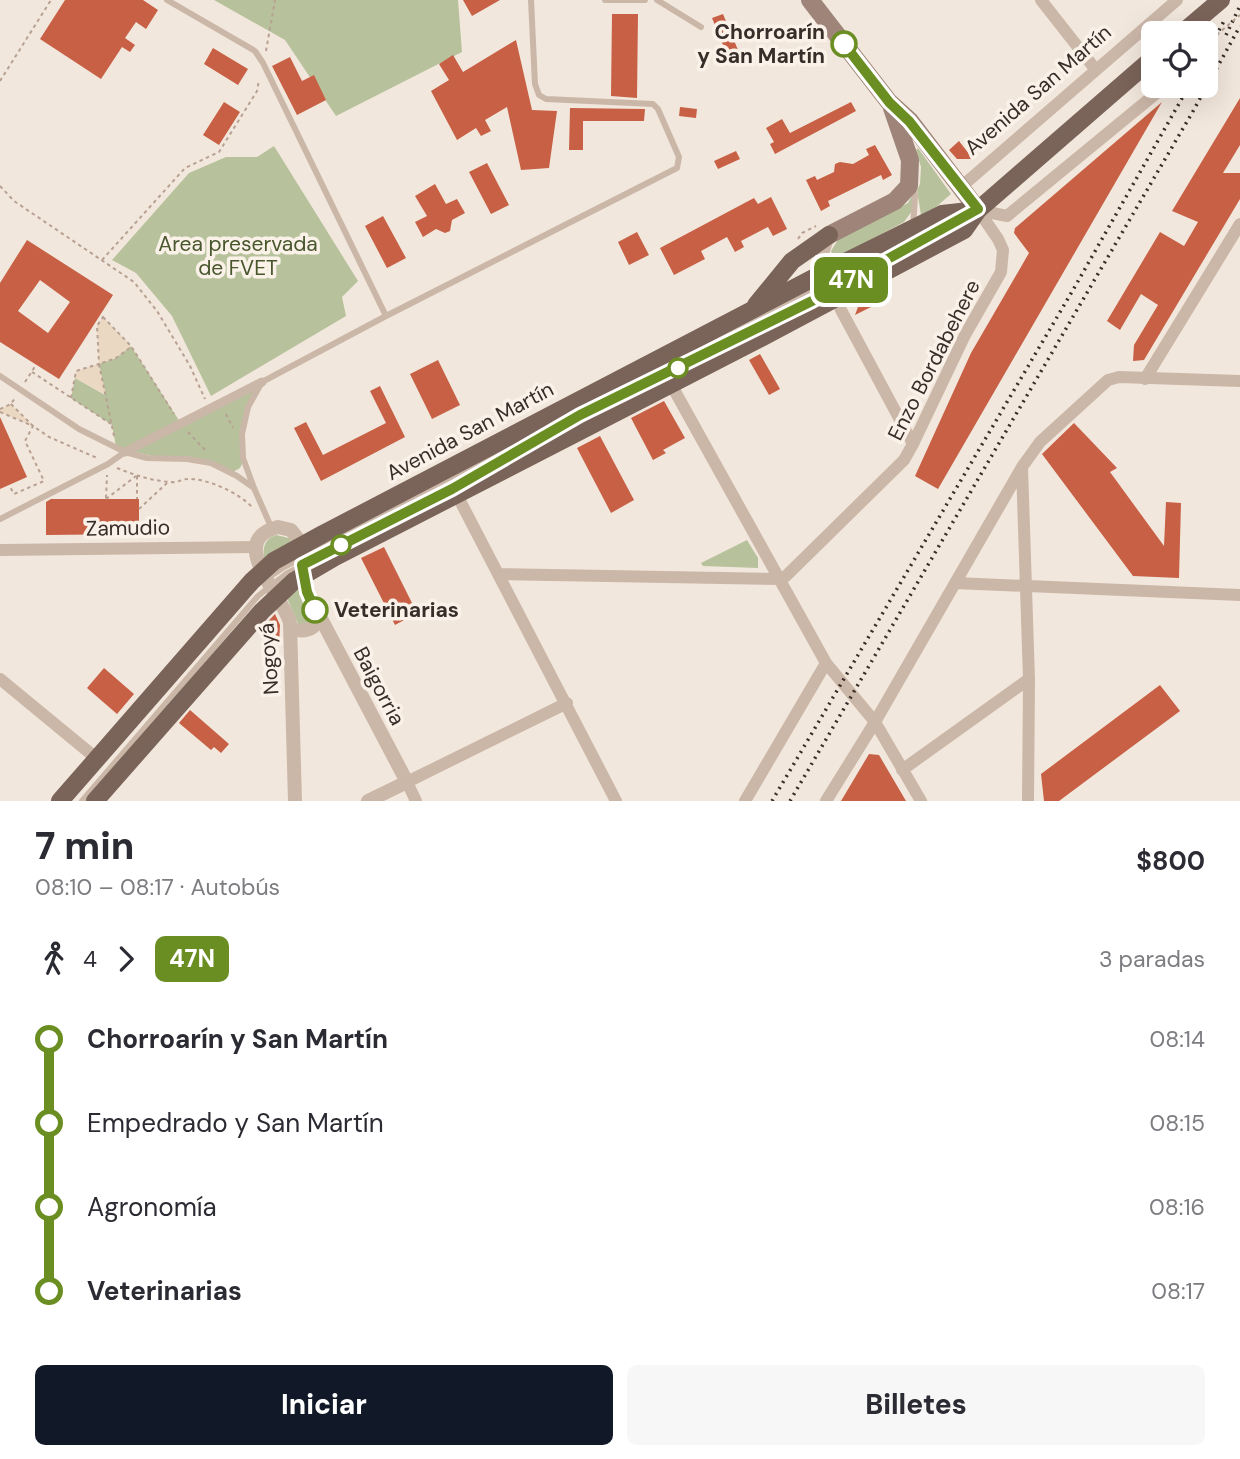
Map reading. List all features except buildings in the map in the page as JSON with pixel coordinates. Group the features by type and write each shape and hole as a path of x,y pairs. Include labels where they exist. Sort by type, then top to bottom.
{"main road":[{"path":"810,0 889,102 909,121 978,209"},
{"path":"1196,21 1221,0"},
{"name":"Avenida San Martín","path":"60,801 96,758 268,583 416,485 664,371 830,286 964,230 978,209 1141,68"},
{"path":"752,310 792,261 830,235 904,194 911,180 908,149 889,102"},
{"name":"Avenida San Martín","path":"95,801 268,583 302,561 457,495 664,371 752,310 830,286 863,254 942,214 978,209"}],"street":[{"path":"1041,0 1096,70"},
{"name":"Avenida San Martín","path":"961,187 1177,0"},
{"name":"Avenida San Martín","path":"978,209 1007,216 1151,98"},
{"name":"Enzo Bordabehere","path":"781,579 904,460 913,444 965,335 1001,272 1003,250 978,209"},
{"path":"1146,379 1240,224"},
{"path":"830,235 822,254 830,286 913,444"},
{"path":"664,371 826,663 875,722 921,801"},
{"path":"825,801 875,722 1022,467 1040,442 1108,380 1118,377 1240,381"},
{"path":"120,450 181,425 262,382"},
{"path":"1022,467 1029,679 1028,801"},
{"path":"457,495 500,573 616,801"},
{"path":"257,547 270,524 285,528 299,537 302,561"},
{"name":"Zamudio","path":"0,550 257,547"},
{"name":"Nogoyá","path":"257,547 257,563 287,613 290,629 295,801"},
{"name":"Baigorria","path":"302,561 307,592 319,618 416,801"},
{"path":"500,573 781,579"},
{"path":"955,583 1240,595"},
{"path":"290,629 308,630 316,625 319,618"},
{"path":"745,801 826,663"},
{"path":"0,679 96,758"},
{"path":"902,770 1029,679"},
{"path":"368,801 567,703"}],"lane":[{"path":"167,0 255,51 386,316"},
{"path":"270,524 243,458 242,443 248,407 262,382 677,168 679,157 659,109 653,104 546,99 539,95 535,84 531,0"},
{"path":"605,0 645,0"},
{"path":"657,0 701,27"},
{"path":"911,180 915,197 912,229"},
{"path":"302,561 558,419 664,371"},
{"path":"302,561 452,489 562,425 664,371"},
{"path":"0,376 79,429 120,450 147,458 187,459 211,463 254,488"},
{"path":"0,519 108,464 120,450"},
{"path":"228,472 240,468 243,458"},
{"path":"416,485 481,463"},
{"path":"71,801 245,599 268,583"},
{"path":"82,801 268,583"}],"path":[{"path":"0,81 51,0"},
{"path":"102,260 185,168 219,152 257,91 275,0"},
{"path":"1218,34 1240,15"},
{"path":"0,186 14,201 134,282 157,310 190,366 209,410"},
{"path":"120,450 99,364 97,326 101,316 131,346 181,425 206,452"},
{"path":"71,398 76,371 122,354 131,346"},
{"path":"21,389 36,365"},
{"path":"32,372 112,425"},
{"path":"0,411 11,404 33,426"},
{"path":"220,404 242,443"},
{"path":"0,411 108,464 137,475 168,482 186,479 202,482 236,494 252,507"},
{"path":"9,485 14,495 44,481 25,441 33,426"},
{"path":"108,464 106,499 137,475"},
{"path":"137,475 137,499"},
{"path":"139,509 168,482"}],"green space":[{"path":"214,0 458,0 462,52 336,116 285,40"},
{"name":"Area preservada de FVET","path":"274,146 358,281 342,297 346,316 211,396 172,316 136,273 112,260 189,173 226,157 257,157"},
{"path":"918,148 951,194 921,215 917,190 921,167 916,150"},
{"path":"912,196 912,211 904,222 834,259 831,251 839,238 908,203"},
{"path":"131,346 182,425 262,382 244,422 243,462 240,468 233,472 211,463 160,458 116,447 112,425 71,398 75,378 105,395 99,364 116,358"},
{"path":"276,535 289,538 294,545 264,564 266,543"},
{"path":"747,540 758,558 758,568 703,566 701,563"},
{"path":"299,589 313,620 299,626 287,598"}],"shaded area":[{"path":"103,317 131,346 116,358 99,364 97,326"},
{"path":"99,364 106,395 75,378 76,371"},
{"path":"11,404 33,426 0,412 0,409"}],"railway":[{"path":"1226,35 1240,6"},
{"path":"1218,32 1224,21"},
{"path":"790,801 1192,113 1240,26"},
{"path":"772,801 1073,290 1182,98"}],"bus line":[{"name":"47N","path":"315,610 307,592 302,565 452,489 580,415 697,360 812,301 978,209 844,44"}],"place":[{"name":"Chorroarín y San Martín","path":"844,44"},
{"name":"Veterinarias","path":"315,610"}]}
